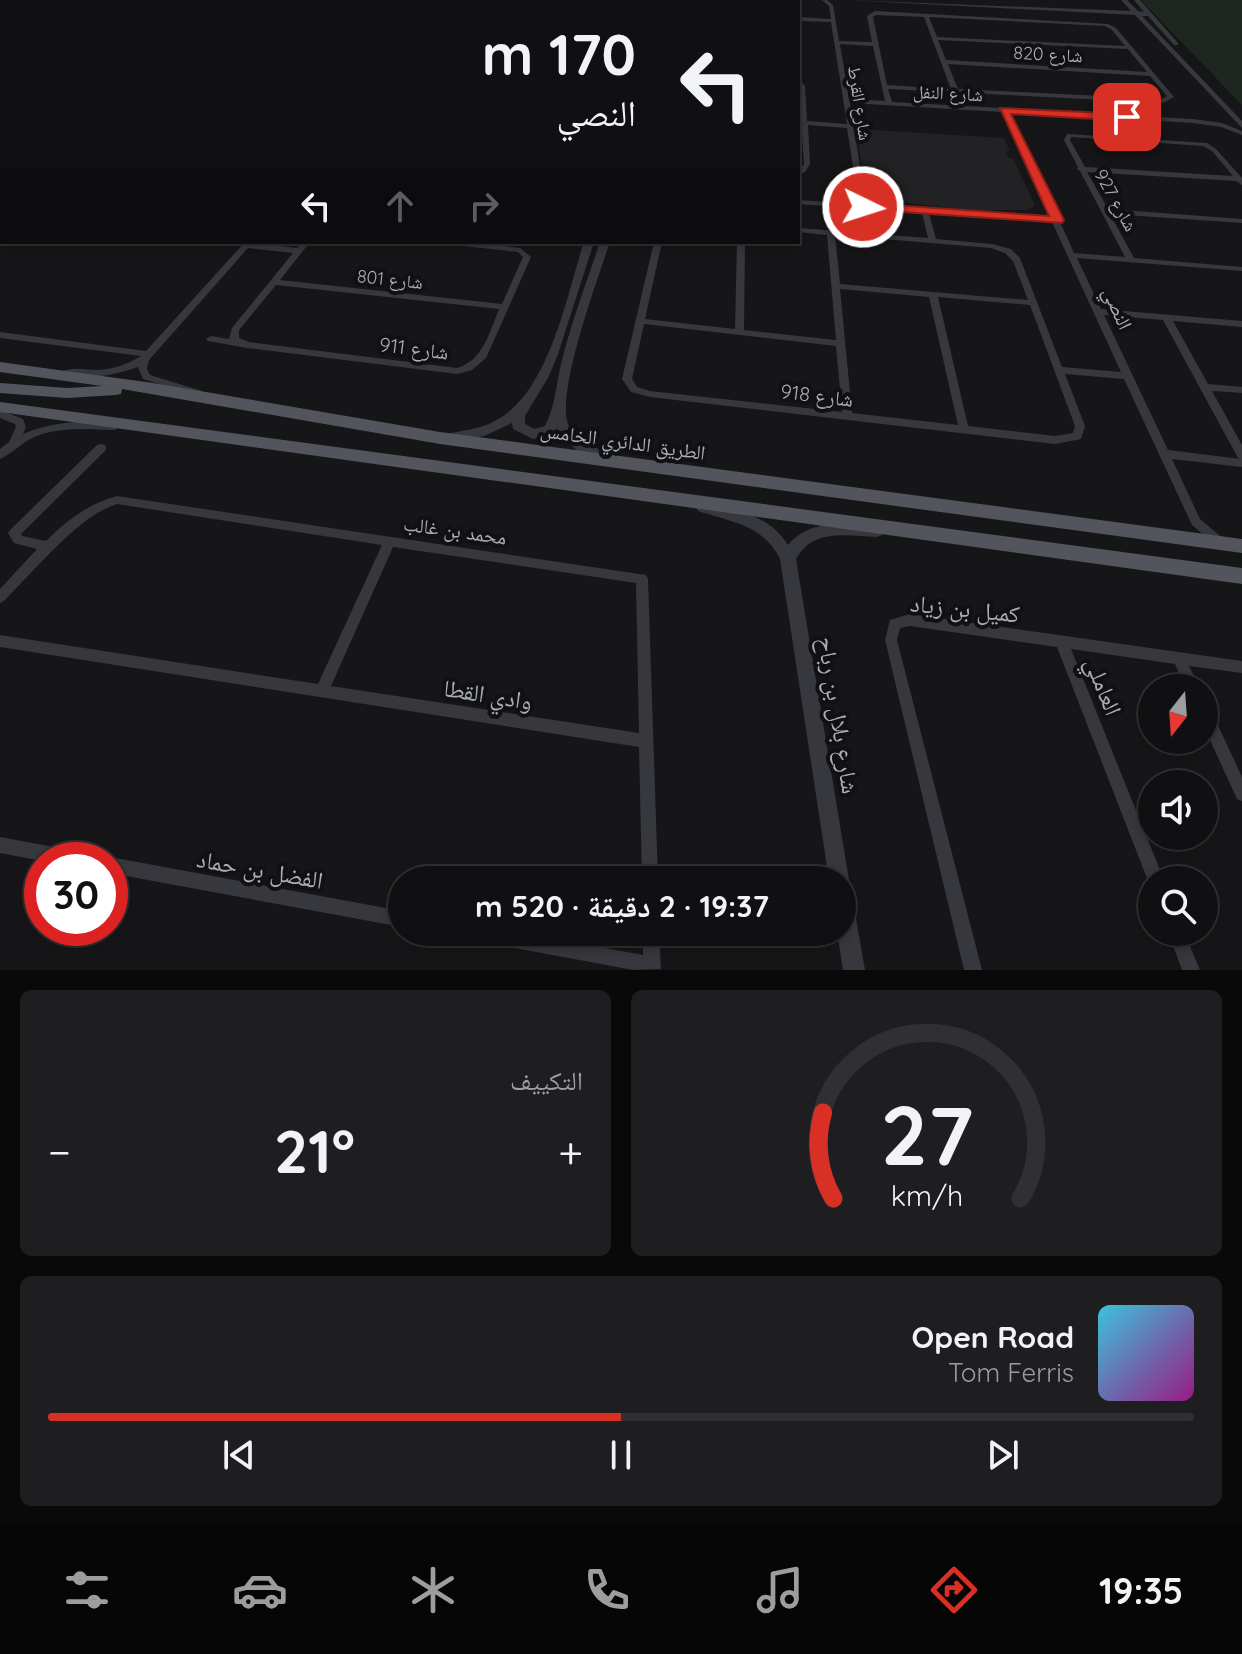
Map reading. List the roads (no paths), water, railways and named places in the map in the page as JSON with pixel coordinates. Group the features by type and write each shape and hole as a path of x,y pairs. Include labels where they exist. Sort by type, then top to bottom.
{"main road":[{"name":"الطريق الدائري الخامس","path":"0,367 153,388 440,438 1242,546"},
{"path":"0,388 67,393 153,388"},
{"path":"0,407 1242,576"}],"street":[{"path":"849,0 1105,10 1121,8 1125,2 1184,53 1242,115"},
{"path":"896,0 1142,14"},
{"path":"1137,0 1142,14 1242,126"},
{"name":"شارع القرط","path":"831,2 863,207"},
{"path":"885,87 1170,99 1114,29 1100,24 870,15 875,44 885,87 889,104"},
{"path":"926,16 955,90"},
{"path":"800,20 833,21"},
{"path":"934,38 1131,48"},
{"path":"836,42 875,44"},
{"name":"شارع 820","path":"943,62 1152,74"},
{"path":"800,83 800,108 804,123 801,140 807,164 800,171"},
{"path":"1046,95 1058,113"},
{"name":"شارع النفل","path":"845,101 1193,121 1222,125 1242,133"},
{"name":"شارع النفل","path":"1193,121 1224,119 1225,109"},
{"name":"النصي","path":"1004,110 1058,220 1196,522 1222,543"},
{"path":"1127,117 1142,139"},
{"path":"804,123 849,126"},
{"name":"شارع 927","path":"1131,260 1080,169 1067,140 1069,135 1205,144 1214,150 1240,181"},
{"path":"1080,169 1240,181"},
{"path":"800,202 1058,220"},
{"path":"925,211 933,241"},
{"path":"1104,211 1242,221"},
{"name":"شارع 918","path":"658,244 627,379 634,390 1055,440 1077,436 1080,426 1017,260 1008,251 992,246 800,230"},
{"path":"831,233 847,417"},
{"path":"25,371 111,373 130,368 146,356 248,244 299,251"},
{"path":"239,343 232,335 235,330 304,244"},
{"name":"شارع 911","path":"211,339 457,371 469,368 483,356 527,257 510,245 489,244"},
{"path":"588,244 545,370 519,416 518,426 533,434 550,429 558,413 565,374 604,244"},
{"path":"739,332 741,244"},
{"name":"شارع 927","path":"1074,255 1242,269"},
{"name":"شارع 801","path":"273,282 504,307"},
{"path":"836,286 1034,303"},
{"path":"933,295 964,430"},
{"path":"1099,312 1242,324"},
{"path":"1166,317 1242,455"},
{"path":"640,321 841,344"},
{"path":"0,335 146,356"},
{"path":"146,356 142,369 146,377 222,401"},
{"path":"1059,370 1129,376"},
{"path":"1204,387 1242,390"},
{"path":"440,438 492,430 525,406"},
{"path":"558,413 565,432 581,447 637,466"},
{"path":"0,414 19,422 21,427 13,443"},
{"path":"0,455 13,443 33,432 58,425 149,427"},
{"path":"50,547 18,540 14,533 101,448"},
{"path":"1166,454 1242,463"},
{"name":"شارع بلال بن رباح","path":"666,497 762,524 778,537 788,559 837,866"},
{"name":"محمد بن غالب","path":"0,597 91,509 103,502 117,500 642,579 650,866"},
{"path":"1183,538 1196,522"},
{"path":"788,559 799,539 817,531 927,532"},
{"path":"322,691 389,543"},
{"name":"كميل بن زياد","path":"973,970 891,632 901,620 1242,667"},
{"name":"وادي القطا","path":"0,641 647,741"},
{"name":"العاملي","path":"1062,643 1150,866"},
{"path":"1179,658 1186,674"},
{"path":"1218,742 1242,794"},
{"path":"0,845 24,849"},
{"name":"الفضل بن حماد","path":"128,868 388,916"},
{"path":"542,946 652,968 651,946"},
{"path":"850,946 854,970"},
{"path":"1182,946 1191,970"}]}
